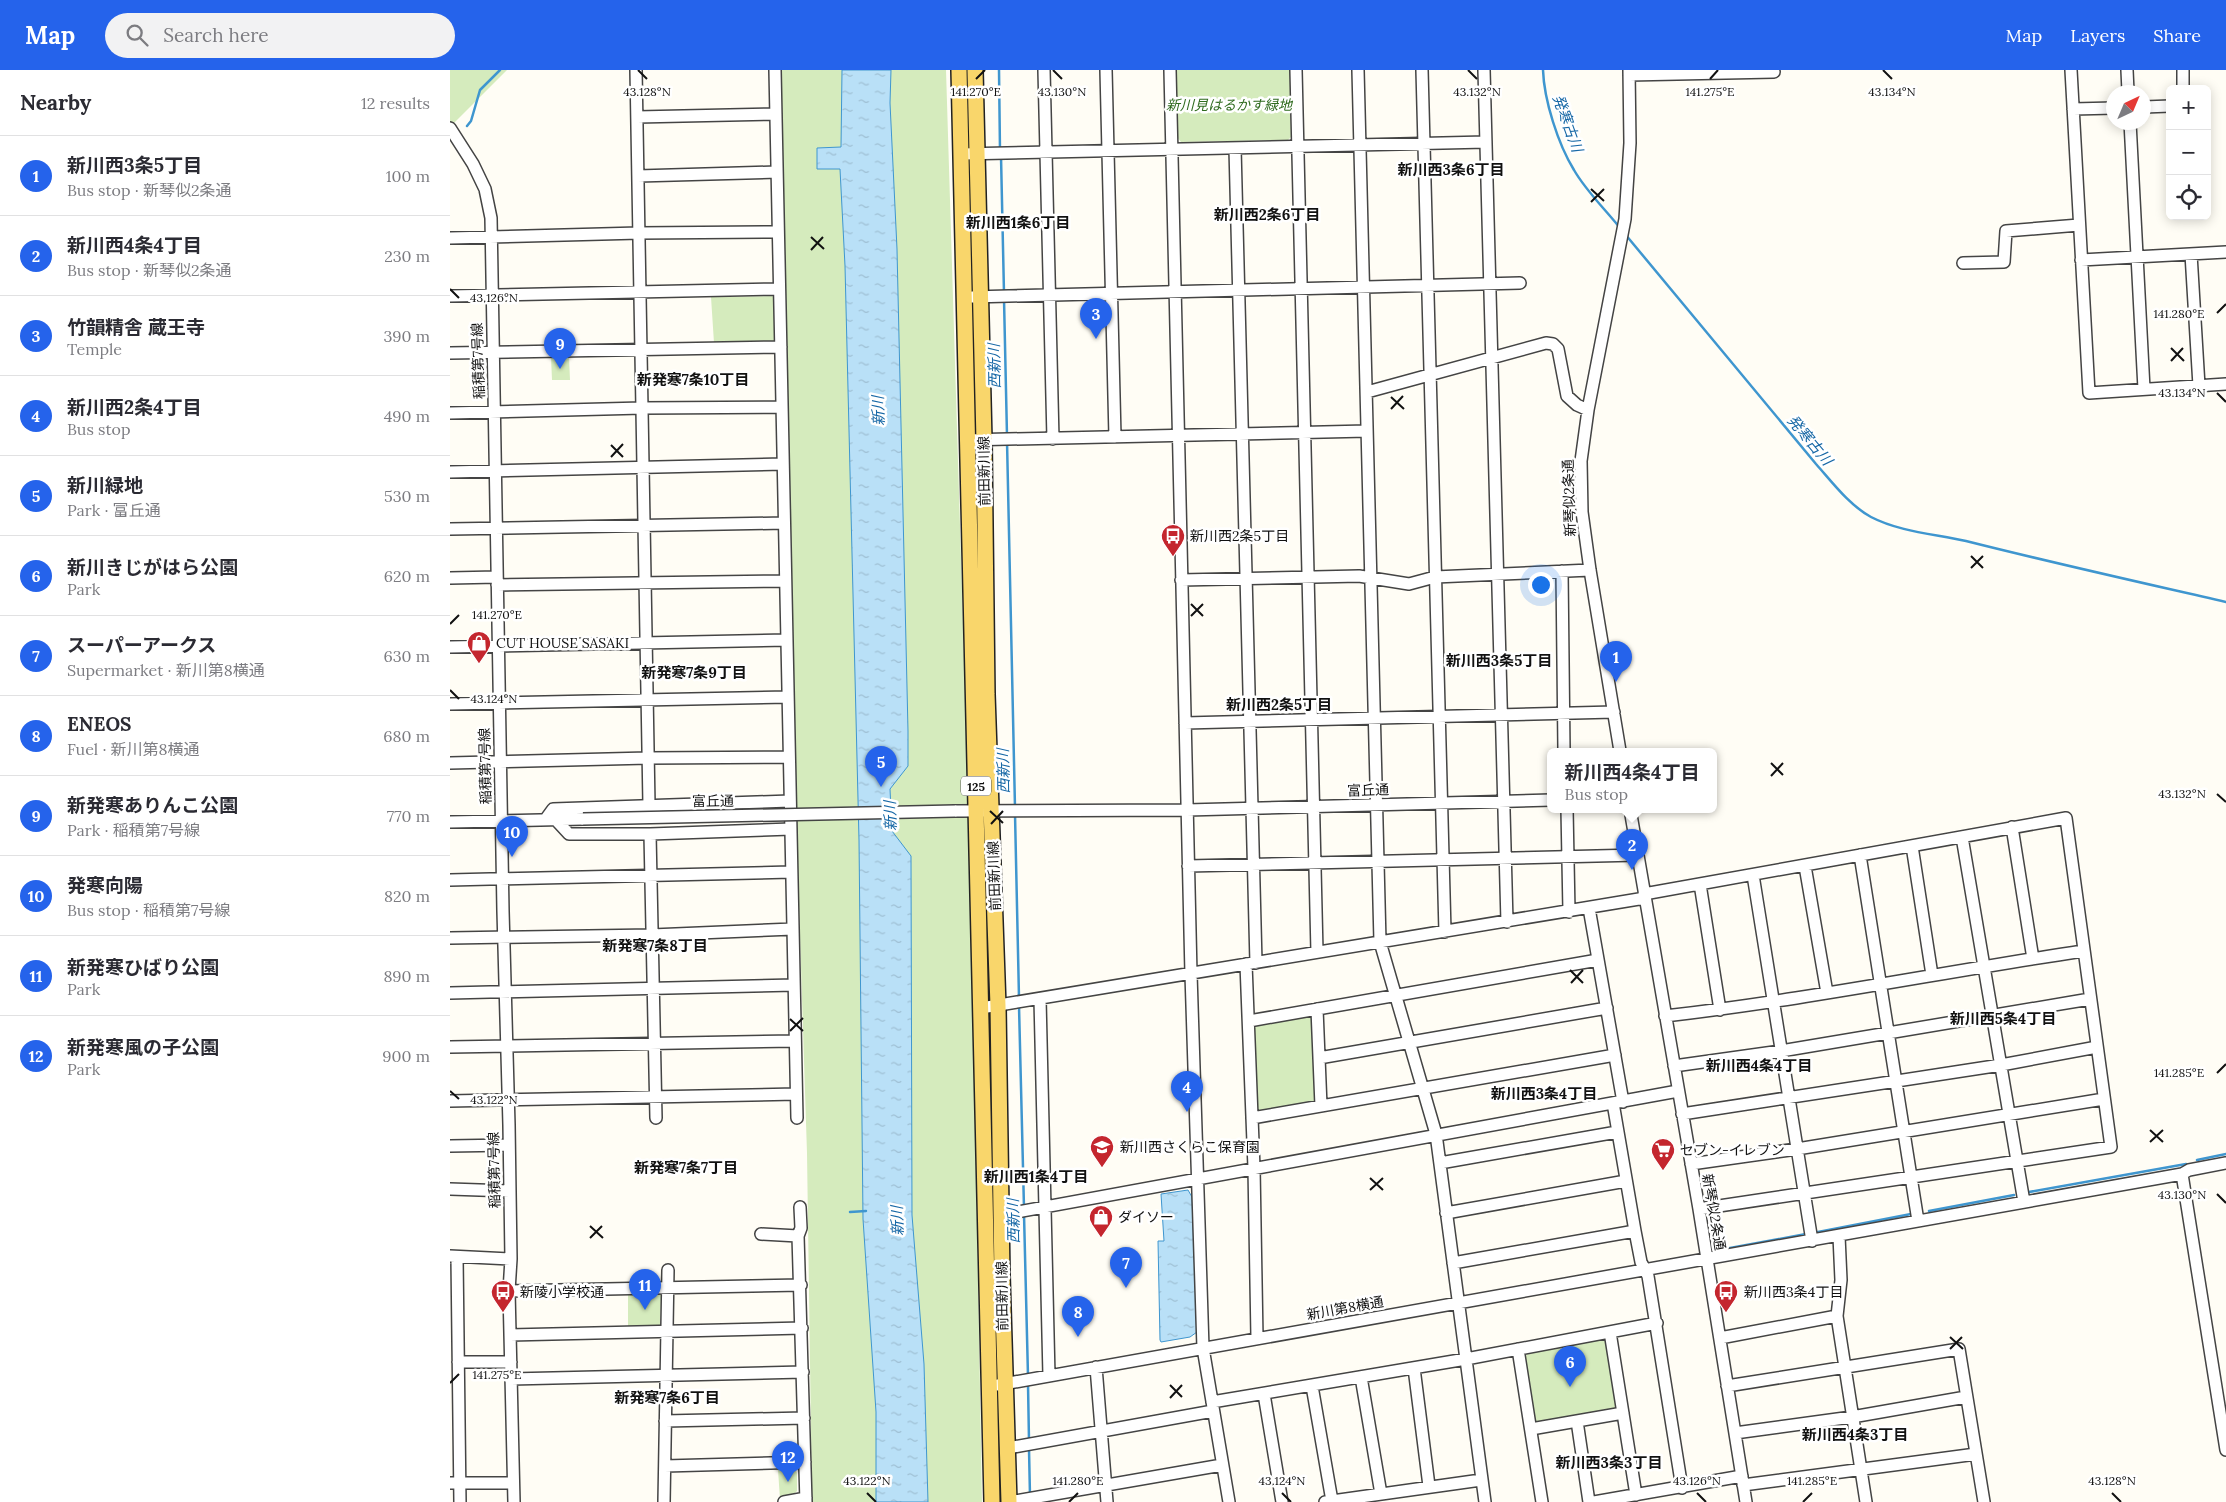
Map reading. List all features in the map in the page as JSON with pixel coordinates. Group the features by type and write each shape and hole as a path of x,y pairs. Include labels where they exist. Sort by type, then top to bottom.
{"main road":[{"name":"前田新川線","path":"960,70 966,440 992,1502"},
{"name":"前田新川線","path":"975,70 984,440 987,694 998,1006 1001,1214 1009,1502"}],"street":[{"path":"636,70 649,804"},
{"path":"775,70 797,1118"},
{"path":"1044,70 1053,438"},
{"path":"1106,70 1115,437"},
{"path":"1170,70 1188,866 1203,1348 1229,1502"},
{"path":"1296,70 1307,577 1313,720 1318,952"},
{"path":"1358,70 1380,942 1436,1134 1485,1502"},
{"path":"1422,70 1445,932"},
{"path":"1484,70 1507,922"},
{"path":"2071,70 2089,393 2226,384"},
{"path":"2127,70 2128,85"},
{"path":"2183,70 2183,85"},
{"path":"1629,72 1774,72"},
{"name":"新琴似2条通","path":"1620,748 1582,512 1581,461 1588,410 1625,219 1630,143 1629,72"},
{"path":"2151,107 2166,106"},
{"path":"2073,109 2106,108"},
{"path":"637,117 776,114"},
{"name":"稲積第7号線","path":"450,128 473,164 485,190 491,218 494,471 509,1145 511,1259 509,1291 514,1502"},
{"path":"2130,130 2144,389"},
{"path":"961,154 1486,142"},
{"path":"1234,148 1254,864 1248,1021 1254,1168 1257,1338"},
{"path":"638,176 777,172"},
{"path":"1963,263 2004,262 2006,231 2079,225"},
{"path":"450,238 639,233 778,232"},
{"path":"2081,260 2226,252"},
{"path":"2191,254 2199,386"},
{"path":"964,297 1520,283"},
{"path":"450,296 779,289"},
{"path":"1367,392 1546,343 1553,344 1558,349 1567,396 1576,405 1588,410"},
{"path":"450,353 781,346"},
{"path":"450,413 642,408 782,407"},
{"path":"966,440 1368,431"},
{"path":"450,472 783,464"},
{"path":"450,529 784,523"},
{"path":"1181,580 1372,577 1409,584 1435,577 1590,570"},
{"path":"1562,571 1564,748"},
{"path":"450,578 497,581 645,584 786,581"},
{"path":"450,646 646,641 787,640"},
{"path":"450,704 788,697"},
{"path":"1185,723 1614,712"},
{"path":"450,763 789,757"},
{"name":"富丘通","path":"450,822 976,811 1187,810 1547,800"},
{"path":"790,801 649,804 553,809 551,820 569,834 650,834 791,829"},
{"path":"1567,813 1569,912"},
{"name":"新琴似2条通","path":"1631,813 1699,1209 1746,1502"},
{"path":"981,1008 1569,912 1700,884 2066,818 2110,1147 1699,1209"},
{"path":"2012,827 2033,959"},
{"path":"650,834 654,1097 656,1118"},
{"path":"1962,837 2024,1202"},
{"path":"1912,846 1932,975"},
{"path":"1188,866 1638,855"},
{"path":"1860,855 1918,1221"},
{"path":"1805,866 1827,993"},
{"path":"450,880 792,872"},
{"path":"1753,875 1812,1241"},
{"path":"1700,884 1720,1010"},
{"path":"1589,908 1615,1056 1618,1103 1617,1132 1634,1231 1641,1262 1648,1276 1657,1323 1682,1488"},
{"path":"450,938 652,935 793,929"},
{"path":"1665,1016 1773,1002 2083,951"},
{"path":"1248,1021 1598,960"},
{"path":"450,993 794,985"},
{"path":"1037,999 1043,1377"},
{"path":"1674,1066 1781,1051 2090,999"},
{"path":"1319,1058 1607,1008"},
{"path":"1317,1009 1321,1106"},
{"path":"450,1047 795,1041"},
{"path":"1682,1114 2001,1065 2096,1048"},
{"path":"1252,1118 1615,1056"},
{"path":"1001,1214 1678,1091"},
{"path":"450,1101 796,1094"},
{"path":"1691,1164 1797,1149 2104,1099"},
{"path":"1440,1163 1617,1132"},
{"path":"450,1146 509,1145"},
{"name":"新川第8横通","path":"989,1386 1812,1241 2182,1174 2189,1170 2226,1163"},
{"path":"2182,1174 2226,1450"},
{"path":"1446,1213 1626,1181"},
{"path":"450,1189 509,1192"},
{"path":"784,1502 806,1500 798,1236 801,1228 800,1207"},
{"path":"1453,1263 1634,1231"},
{"path":"761,1234 798,1236"},
{"path":"1839,1236 1840,1280 1837,1316 1866,1502"},
{"path":"460,1502 455,1483 458,1362 454,1257 511,1259"},
{"path":"664,1502 668,1270"},
{"path":"509,1291 801,1286"},
{"path":"1720,1338 1837,1316"},
{"path":"1008,1448 1101,1430 1264,1394 1657,1323"},
{"path":"510,1335 802,1328"},
{"path":"1610,1332 1636,1495"},
{"path":"1518,1349 1542,1502"},
{"path":"1727,1386 1959,1349 1984,1502"},
{"path":"458,1362 512,1362"},
{"path":"1096,1367 1107,1502"},
{"path":"1414,1368 1429,1486"},
{"path":"511,1379 803,1372"},
{"path":"1361,1377 1381,1494"},
{"path":"1312,1386 1329,1501 1356,1500 1429,1486 1481,1480"},
{"path":"1264,1394 1282,1502"},
{"path":"1735,1434 1852,1417 1966,1397"},
{"path":"1531,1429 1623,1413"},
{"path":"666,1420 804,1418"},
{"path":"1577,1421 1589,1502"},
{"path":"1594,1502 1613,1501 1636,1495 1682,1488 1976,1454"},
{"path":"665,1466 805,1462"},
{"path":"1009,1502 1222,1465"},
{"path":"455,1483 513,1483"}],"green space":[{"path":"450,70 507,70 450,127"},
{"path":"781,70 946,70 971,884 982,1502 812,1502 807,1153 792,689"},
{"name":"新川見はるかす緑地","path":"1176,70 1290,70 1291,137 1288,140 1181,142 1177,137"},
{"path":"772,296 775,298 776,339 774,342 714,343 711,297"},
{"path":"551,357 569,357 570,380 552,380"},
{"path":"1308,1015 1312,1018 1315,1100 1312,1103 1260,1111 1256,1109 1254,1028"},
{"path":"628,1292 661,1295 660,1327 628,1327"},
{"path":"1605,1340 1616,1406 1614,1409 1537,1422 1534,1420 1522,1368 1527,1353"},
{"path":"794,1468 797,1473 797,1491 793,1495 780,1499 778,1470"}],"water":[{"name":"新川","path":"842,70 891,70 890,103 897,249 908,766 890,789 892,831 911,856 912,1215 924,1364 928,1502 876,1502 876,1412 863,1219 859,840 845,266 840,169 817,169 817,148 841,147"},
{"path":"1188,1190 1192,1197 1197,1332 1190,1337 1161,1342 1158,1241 1164,1241 1161,1194"}],"waterway":[{"path":"467,126 471,121 480,90 500,70"},
{"name":"西新川","path":"999,70 1000,151"},
{"name":"発寒古川","path":"1543,70 1549,108 1557,135 1568,159 1584,185 1620,228"},
{"name":"西新川","path":"1001,156 1004,293"},
{"name":"発寒古川","path":"1625,234 1828,478 1848,500 1871,517 1906,529 1966,541 2226,602"},
{"name":"西新川","path":"1004,299 1007,436"},
{"name":"西新川","path":"1007,441 1015,808"},
{"name":"西新川","path":"1015,814 1019,998"},
{"name":"西新川","path":"1019,1006 1024,1208"},
{"path":"2197,1160 2226,1154"},
{"path":"2029,1192 2186,1164"},
{"path":"1929,1211 2014,1195"},
{"path":"850,1212 866,1211"},
{"name":"西新川","path":"1024,1214 1028,1376"},
{"path":"1818,1232 1911,1214"},
{"path":"1730,1248 1806,1234"},
{"name":"西新川","path":"1028,1384 1029,1441"},
{"name":"西新川","path":"1029,1449 1030,1496"}],"place":[{"name":"竹韻精舎 蔵王寺","path":"1096,339"},
{"name":"新発寒ありんこ公園","path":"560,369"},
{"name":"新川西2条5丁目","path":"1173,557"},
{"name":"CUT HOUSE SASAKI","path":"479,664"},
{"name":"新川西3条5丁目","path":"1616,682"},
{"name":"新川緑地","path":"881,787"},
{"name":"発寒向陽","path":"512,857"},
{"name":"新川西4条4丁目","path":"1632,870"},
{"name":"新川西2条4丁目","path":"1187,1112"},
{"name":"新川西さくらこ保育園","path":"1102,1168"},
{"name":"セブン-イレブン","path":"1663,1171"},
{"name":"ダイソー","path":"1101,1238"},
{"name":"スーパーアークス","path":"1126,1288"},
{"name":"新発寒ひばり公園","path":"645,1310"},
{"name":"新陵小学校通","path":"503,1313"},
{"name":"新川西3条4丁目","path":"1726,1313"},
{"name":"ENEOS","path":"1078,1337"},
{"name":"新川きじがはら公園","path":"1570,1387"},
{"name":"新発寒風の子公園","path":"788,1482"}],"district":[{"name":"新川西3条6丁目","path":"1451,169"},
{"name":"新川西2条6丁目","path":"1267,214"},
{"name":"新川西1条6丁目","path":"1018,222"},
{"name":"新発寒7条10丁目","path":"693,379"},
{"name":"新川西3条5丁目","path":"1499,660"},
{"name":"新発寒7条9丁目","path":"694,672"},
{"name":"新川西2条5丁目","path":"1279,704"},
{"name":"新発寒7条8丁目","path":"655,945"},
{"name":"新川西5条4丁目","path":"2003,1018"},
{"name":"新川西4条4丁目","path":"1759,1065"},
{"name":"新川西3条4丁目","path":"1544,1093"},
{"name":"新発寒7条7丁目","path":"686,1167"},
{"name":"新川西1条4丁目","path":"1036,1176"},
{"name":"新発寒7条6丁目","path":"667,1397"},
{"name":"新川西4条3丁目","path":"1855,1434"},
{"name":"新川西3条3丁目","path":"1609,1462"}]}
